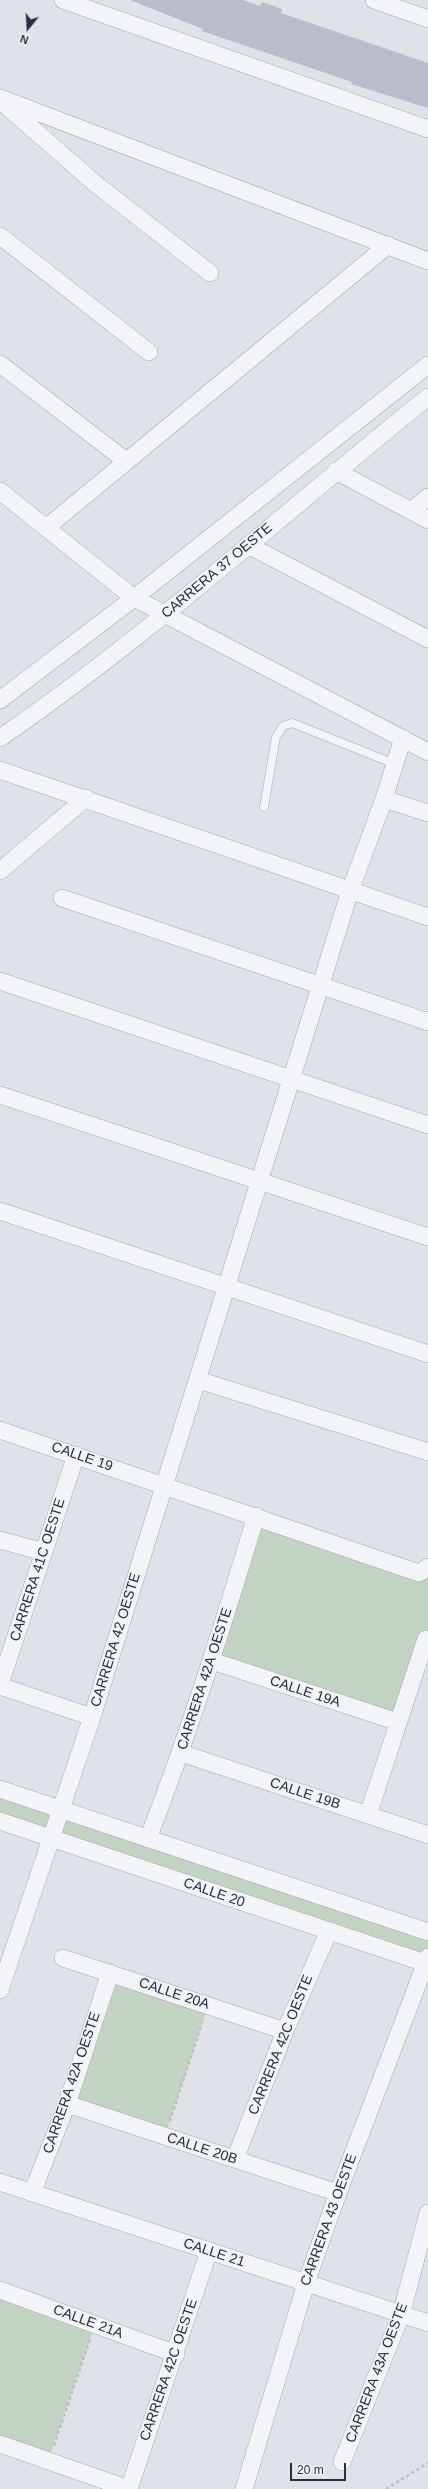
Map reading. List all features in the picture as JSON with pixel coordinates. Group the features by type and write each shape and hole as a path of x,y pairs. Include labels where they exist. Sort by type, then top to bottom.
{"street":[{"path":"64,0 428,129"},
{"path":"374,0 428,19"},
{"path":"0,99 428,261"},
{"path":"0,99 97,185 210,272"},
{"path":"0,236 148,352"},
{"path":"46,528 388,245"},
{"path":"0,364 126,461"},
{"name":"CARRERA 37 OESTE","path":"0,700 134,598 428,365"},
{"name":"CARRERA 37 OESTE","path":"1,735 166,614 336,471 428,397"},
{"path":"336,471 428,520"},
{"path":"0,491 134,598 428,752"},
{"path":"411,511 428,497"},
{"path":"248,545 428,639"},
{"name":"CARRERA 42 OESTE","path":"0,1990 92,1717 198,1380 224,1287 321,987 350,891 384,798 403,738"},
{"path":"0,770 86,798 428,917"},
{"path":"0,871 86,798"},
{"path":"384,798 428,813"},
{"path":"62,898 428,1022"},
{"path":"0,981 290,1080 428,1125"},
{"path":"0,1095 258,1182 428,1237"},
{"path":"0,1211 428,1354"},
{"path":"198,1380 428,1452"},
{"name":"CALLE 19","path":"0,1430 256,1516 419,1573 428,1568"},
{"name":"CARRERA 41C OESTE","path":"0,1685 76,1456"},
{"name":"CARRERA 42A OESTE","path":"148,1839 181,1753 212,1661 256,1516"},
{"path":"0,1540 44,1552"},
{"path":"368,1815 426,1639"},
{"name":"CALLE 19A","path":"212,1661 398,1722"},
{"path":"0,1685 92,1717"},
{"name":"CALLE 19B","path":"181,1753 428,1835"},
{"path":"0,1789 428,1932"},
{"name":"CALLE 20","path":"0,1821 329,1931 427,1962"},
{"name":"CARRERA 42C OESTE","path":"235,2159 285,2031 329,1931"},
{"name":"CALLE 20A","path":"63,1958 285,2031"},
{"name":"CARRERA 43 OESTE","path":"244,2489 306,2283 338,2193 427,1962"},
{"name":"CARRERA 42A OESTE","path":"32,2193 67,2104 110,1973"},
{"name":"CALLE 20B","path":"67,2104 338,2193"},
{"name":"CALLE 21","path":"0,2182 428,2323"},
{"name":"CARRERA 43A OESTE","path":"342,2462 401,2314 427,2220"},
{"name":"CARRERA 42C OESTE","path":"129,2489 176,2354 209,2251"},
{"name":"CALLE 21A","path":"0,2290 176,2354"},
{"path":"0,2444 129,2489"}],"lane":[{"path":"264,807 276,737 283,726 292,723 395,764"}],"path":[{"path":"165,2136 208,2006"},
{"path":"48,2461 95,2325"},
{"path":"386,2489 428,2464"}],"green space":[{"path":"256,1516 428,1576 428,1634 398,1722 212,1661"},
{"path":"0,1789 428,1932 428,1964 0,1821"},
{"path":"110,1973 208,2006 165,2136 67,2104"},
{"path":"0,2290 95,2325 48,2461 0,2444"}],"building":[{"path":"130,0 243,0 260,6 262,2 282,9 281,13 428,63 428,108 351,84 352,82 202,31 203,29"}]}
